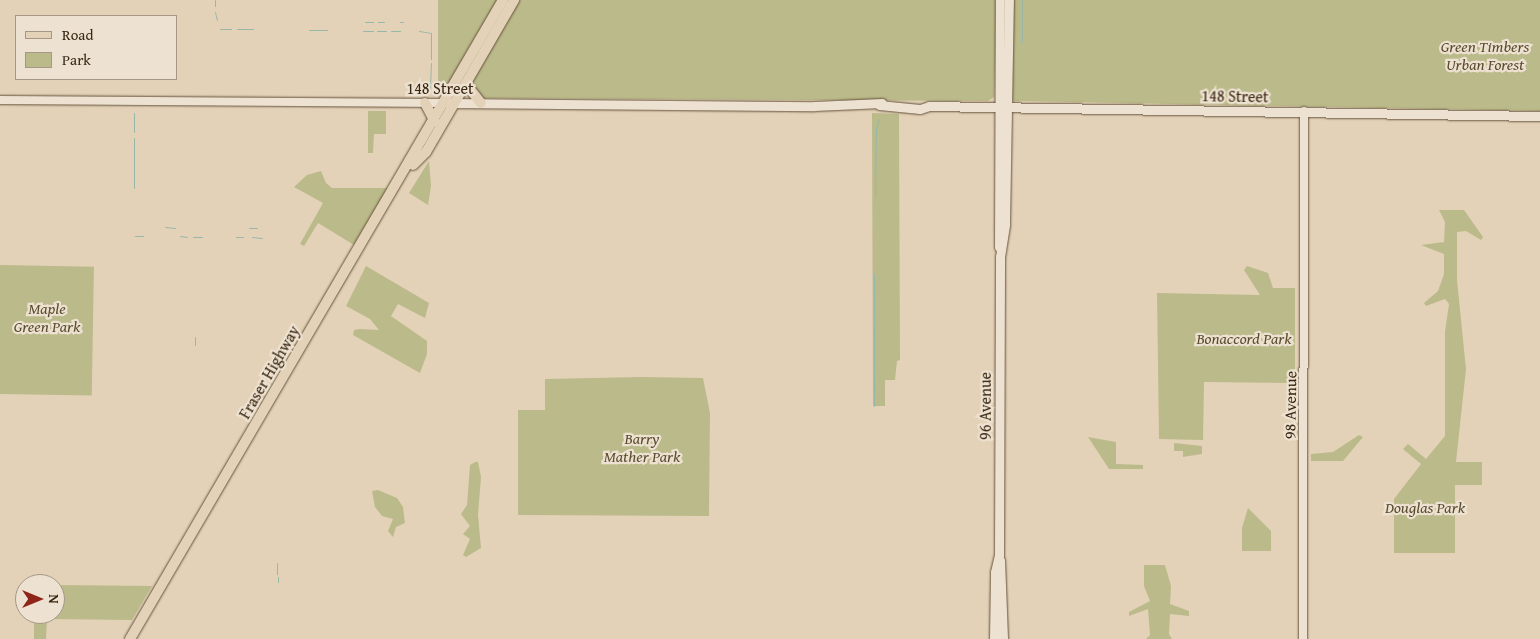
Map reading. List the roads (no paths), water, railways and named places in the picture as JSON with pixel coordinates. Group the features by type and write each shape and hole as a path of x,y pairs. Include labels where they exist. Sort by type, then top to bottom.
{"main road":[{"name":"Fraser Highway","path":"403,174 426,152 503,0"},
{"name":"Fraser Highway","path":"130,639 434,122 466,84 514,0"},
{"name":"96 Avenue","path":"1000,0 1005,224 1000,257 999,554 1002,572 1003,639"},
{"name":"96 Avenue","path":"1002,107 1008,0"},
{"path":"466,84 470,94 481,103"},
{"name":"148 Street","path":"451,103 879,105 886,102 921,102 929,106 1540,116"},
{"path":"425,103 434,122"},
{"name":"96 Avenue","path":"994,639 995,572 999,554"},
{"name":"Fraser Highway","path":"138,639 152,611 161,586"}],"street":[{"name":"148 Street","path":"0,100 451,103"},
{"name":"98 Avenue","path":"1303,639 1304,111"}],"waterway":[{"path":"215,0 215,6"},
{"path":"1022,0 1022,42"},
{"path":"215,12 217,20"},
{"path":"365,22 373,22"},
{"path":"378,22 384,22"},
{"path":"220,29 231,29"},
{"path":"237,29 253,29"},
{"path":"309,30 327,30"},
{"path":"363,31 373,31"},
{"path":"377,31 386,31"},
{"path":"391,31 400,31"},
{"path":"419,31 431,33 431,59"},
{"path":"430,90 431,63"},
{"path":"134,113 134,132"},
{"path":"875,196 876,128 879,119"},
{"path":"134,138 134,188"},
{"path":"165,227 175,228"},
{"path":"249,228 257,228"},
{"path":"135,236 143,236"},
{"path":"180,236 187,237"},
{"path":"193,237 202,237"},
{"path":"236,237 243,237"},
{"path":"252,237 262,238"},
{"path":"874,274 874,406"},
{"path":"195,337 195,345"},
{"path":"277,563 277,574"},
{"path":"278,577 278,582"}],"park label":[{"name":"Green Timbers Urban Forest","path":"1485,55"},
{"name":"Maple Green Park","path":"47,317"},
{"name":"Bonaccord Park","path":"1244,338"},
{"name":"Barry Mather Park","path":"642,447"},
{"name":"Douglas Park","path":"1425,507"}]}
